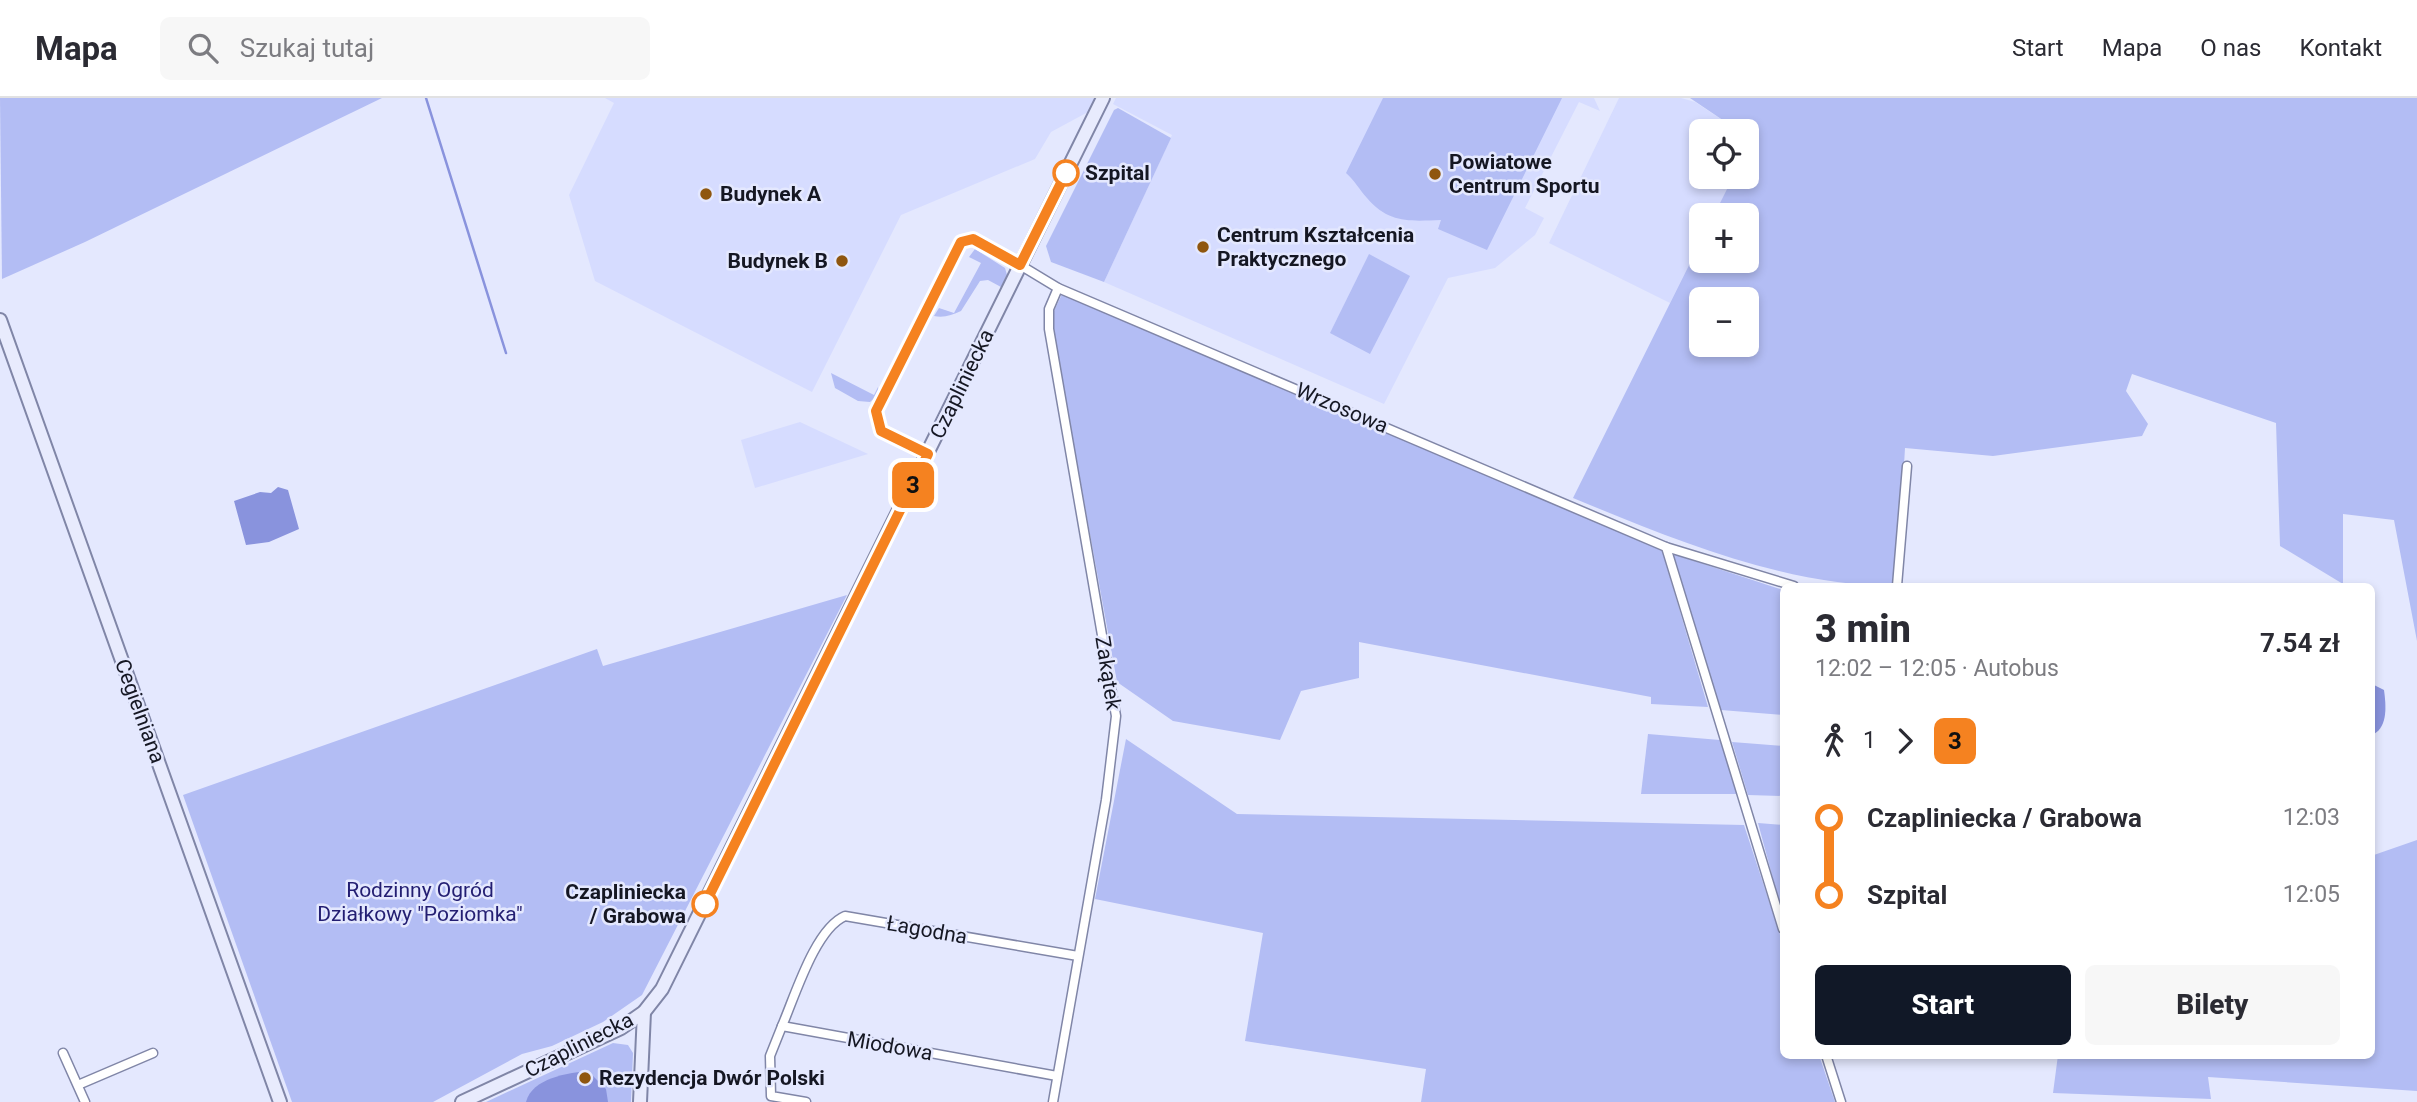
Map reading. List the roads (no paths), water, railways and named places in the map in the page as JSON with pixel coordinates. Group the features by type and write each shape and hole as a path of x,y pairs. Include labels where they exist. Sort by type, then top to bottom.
{"main road":[{"name":"Czapliniecka","path":"462,1102 613,1032 644,1012 673,969 1103,98"},
{"name":"Cegielniana","path":"0,320 280,1102"},
{"path":"640,1102 644,1012"}],"street":[{"name":"Wrzosowa","path":"1020,265 1058,288 1666,547 1784,583"},
{"name":"Zakątek","path":"1053,1102 1109,780 1116,716 1049,329 1049,309 1058,288"},
{"path":"1897,583 1907,466"},
{"path":"1666,547 1780,919"},
{"name":"Łagodna","path":"782,1027 805,972 832,922 845,916 1078,956"},
{"path":"782,1027 770,1056 770,1099 806,1102"},
{"name":"Miodowa","path":"782,1027 1057,1076"},
{"path":"63,1053 85,1102"},
{"path":"78,1085 153,1053"},
{"path":"1827,1059 1841,1102"}],"waterway":[{"path":"426,98 506,353"}],"place":[{"name":"Szpital","path":"1066,173"},
{"name":"Powiatowe Centrum Sportu","path":"1435,174"},
{"name":"Budynek A","path":"706,194"},
{"name":"Centrum Kształcenia Praktycznego","path":"1203,247"},
{"name":"Budynek B","path":"842,261"},
{"name":"Czapliniecka / Grabowa","path":"705,904"},
{"name":"Rezydencja Dwór Polski","path":"585,1078"}],"park label":[{"name":"Rodzinny Ogród Działkowy \"Poziomka\"","path":"420,902"}]}
